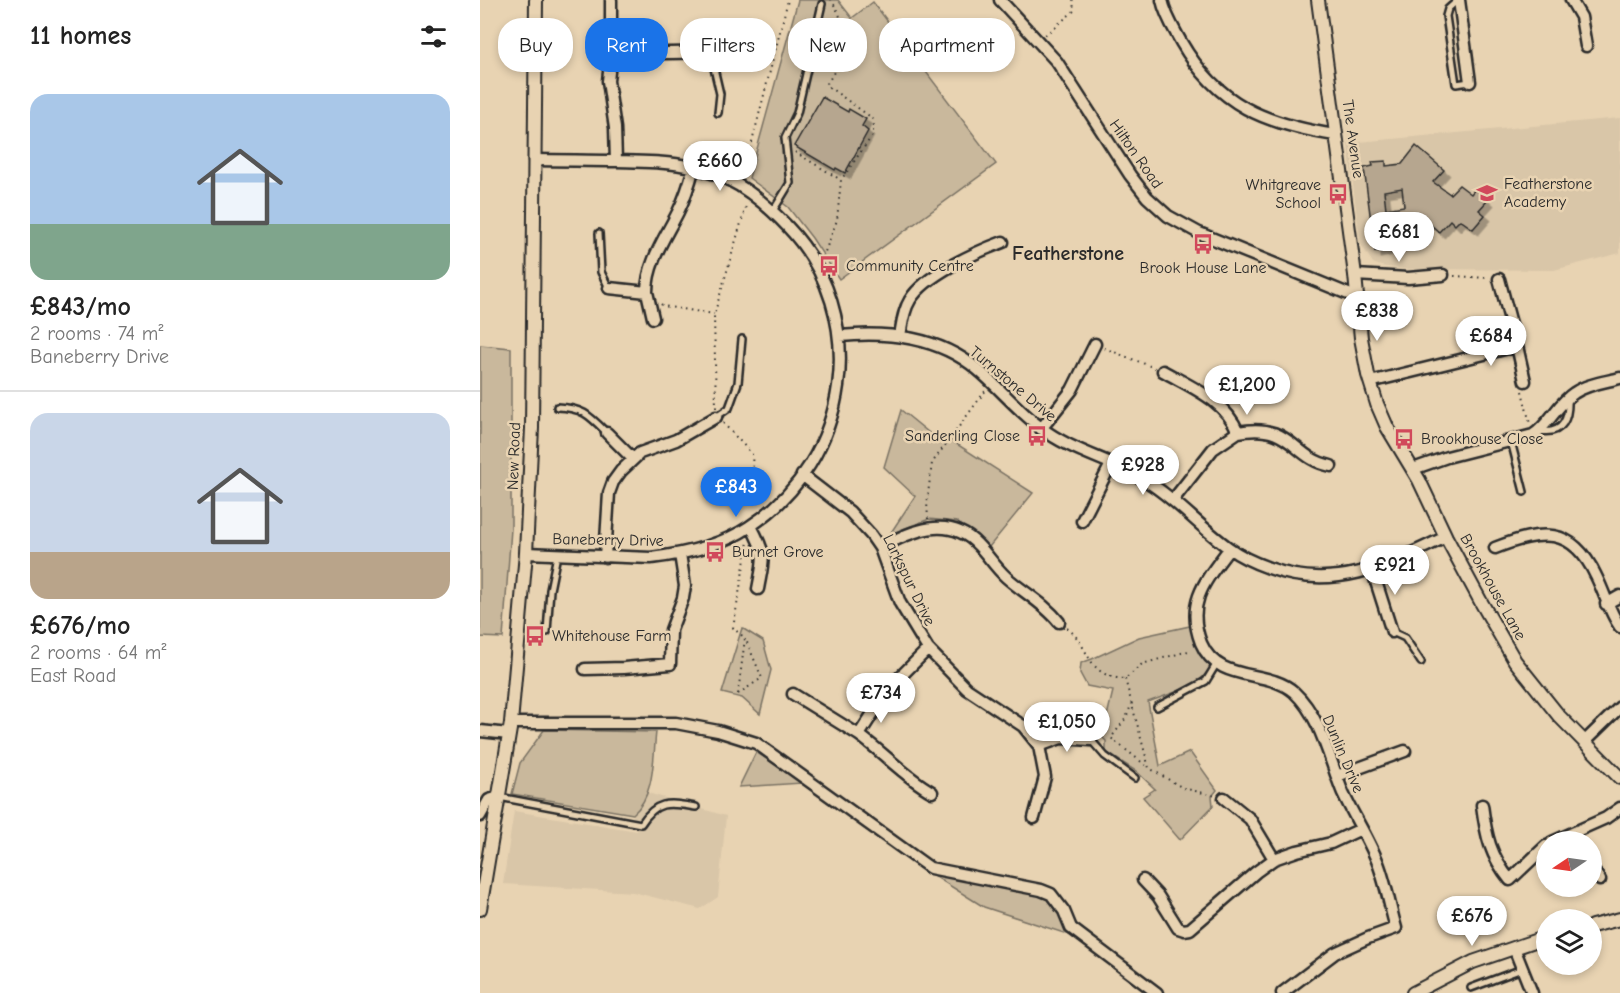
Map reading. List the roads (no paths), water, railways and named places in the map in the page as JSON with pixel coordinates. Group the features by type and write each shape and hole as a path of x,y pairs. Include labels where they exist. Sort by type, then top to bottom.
{"street":[{"name":"New Road","path":"480,909 510,729 526,553 532,428 536,0"},
{"path":"611,0 611,18"},
{"name":"Hilton Road","path":"1000,0 1057,63 1130,175 1147,197 1168,216 1199,233 1358,298"},
{"path":"1162,0 1174,30 1185,48 1201,72 1222,92 1256,114 1277,123 1335,135"},
{"name":"The Avenue","path":"1318,0 1358,298 1361,338 1371,386"},
{"path":"1459,0 1470,82"},
{"path":"1571,0 1581,17 1586,46"},
{"path":"609,72 616,161"},
{"name":"Baneberry Drive","path":"526,553 651,558 680,554 731,537 751,526 777,504 802,475 823,440 836,407 840,369 840,336 831,298 817,267 798,238 772,211 745,190 694,167 664,162 534,160"},
{"path":"653,318 647,292 651,267 679,210 694,167"},
{"path":"900,336 909,301 917,291 964,259 1003,242"},
{"path":"1355,275 1408,278 1443,275"},
{"path":"1499,279 1525,381"},
{"path":"609,288 647,292"},
{"name":"Turnstone Drive","path":"840,336 860,334 900,336 933,345 960,357 991,382 1022,414 1041,429 1068,446 1140,477 1173,500 1229,549 1266,567 1301,577 1343,576 1372,569 1405,557 1446,537"},
{"path":"1041,429 1072,390 1095,344"},
{"path":"1371,386 1517,346"},
{"path":"1163,371 1209,397 1233,419 1238,432"},
{"path":"1413,469 1447,457 1536,433 1568,398 1585,387 1620,378"},
{"name":"Brookhouse Lane","path":"1371,386 1387,427 1413,469 1446,537 1515,661 1540,694 1620,778"},
{"path":"605,557 609,494 613,482 632,458 676,440 716,417"},
{"path":"1173,500 1213,449 1238,432 1267,430 1277,433 1287,438 1311,459 1331,466"},
{"path":"607,433 632,458"},
{"path":"1082,521 1111,464"},
{"name":"Larkspur Drive","path":"802,475 850,512 872,535 880,548 900,603 927,649 967,689 1023,726 1039,746"},
{"path":"751,526 763,550 764,558 758,589"},
{"path":"880,548 908,533 929,528 952,530 972,540 1003,575 1048,608 1059,621"},
{"path":"1495,548 1527,536 1544,535 1570,542 1589,563 1606,604 1620,627"},
{"name":"Dunlin Drive","path":"1229,549 1209,577 1195,606 1197,627 1203,647 1217,662 1232,672 1283,684 1304,703 1320,732 1349,805 1378,863 1396,928 1335,953 1282,993"},
{"path":"585,669 670,663 671,630 685,586 680,554"},
{"path":"1372,569 1392,632"},
{"path":"1606,604 1620,596"},
{"path":"859,735 889,688 927,649"},
{"path":"793,694 859,735 918,784 932,792"},
{"path":"1584,742 1620,707"},
{"path":"480,732 676,723 718,731 756,743 930,868 1052,894 1064,911 1071,928 1157,993"},
{"path":"1035,818 1045,777 1039,746 1061,738 1091,740"},
{"path":"1337,776 1405,750"},
{"path":"480,816 489,800 499,797"},
{"path":"1224,798 1250,819 1274,859"},
{"path":"1482,805 1491,852 1510,880 1536,855"},
{"path":"1586,831 1620,808"},
{"path":"1143,880 1158,896 1178,928 1190,929 1274,859 1332,843 1361,829"},
{"path":"1602,924 1620,919"},
{"path":"1413,993 1473,962 1536,940"},
{"path":"1514,948 1532,993"}],"lane":[{"path":"772,211 790,183 784,146 788,129 797,113 822,4"},
{"path":"715,72 720,94 718,113"},
{"path":"600,233 601,272 609,288"},
{"path":"716,417 729,408 738,383 742,339"},
{"path":"557,407 574,408 585,412 607,433"},
{"path":"1511,441 1524,492"},
{"path":"547,632 550,590 557,555"},
{"path":"1392,632 1405,638 1421,662"},
{"path":"1157,707 1206,681 1217,662"},
{"path":"1091,740 1105,756 1135,778"},
{"path":"499,797 641,824 648,813 657,806 669,803 696,807"},
{"path":"1471,988 1522,969"}],"place":[{"name":"Featherstone Academy","path":"1487,193"},
{"name":"Whitgreave School","path":"1338,194"},
{"name":"Brook House Lane","path":"1203,244"},
{"name":"Community Centre","path":"829,266"},
{"name":"Sanderling Close","path":"1037,436"},
{"name":"Brookhouse Close","path":"1404,439"},
{"name":"Burnet Grove","path":"715,552"},
{"name":"Whitehouse Farm","path":"535,636"}],"district":[{"name":"Featherstone","path":"1068,253"}]}
